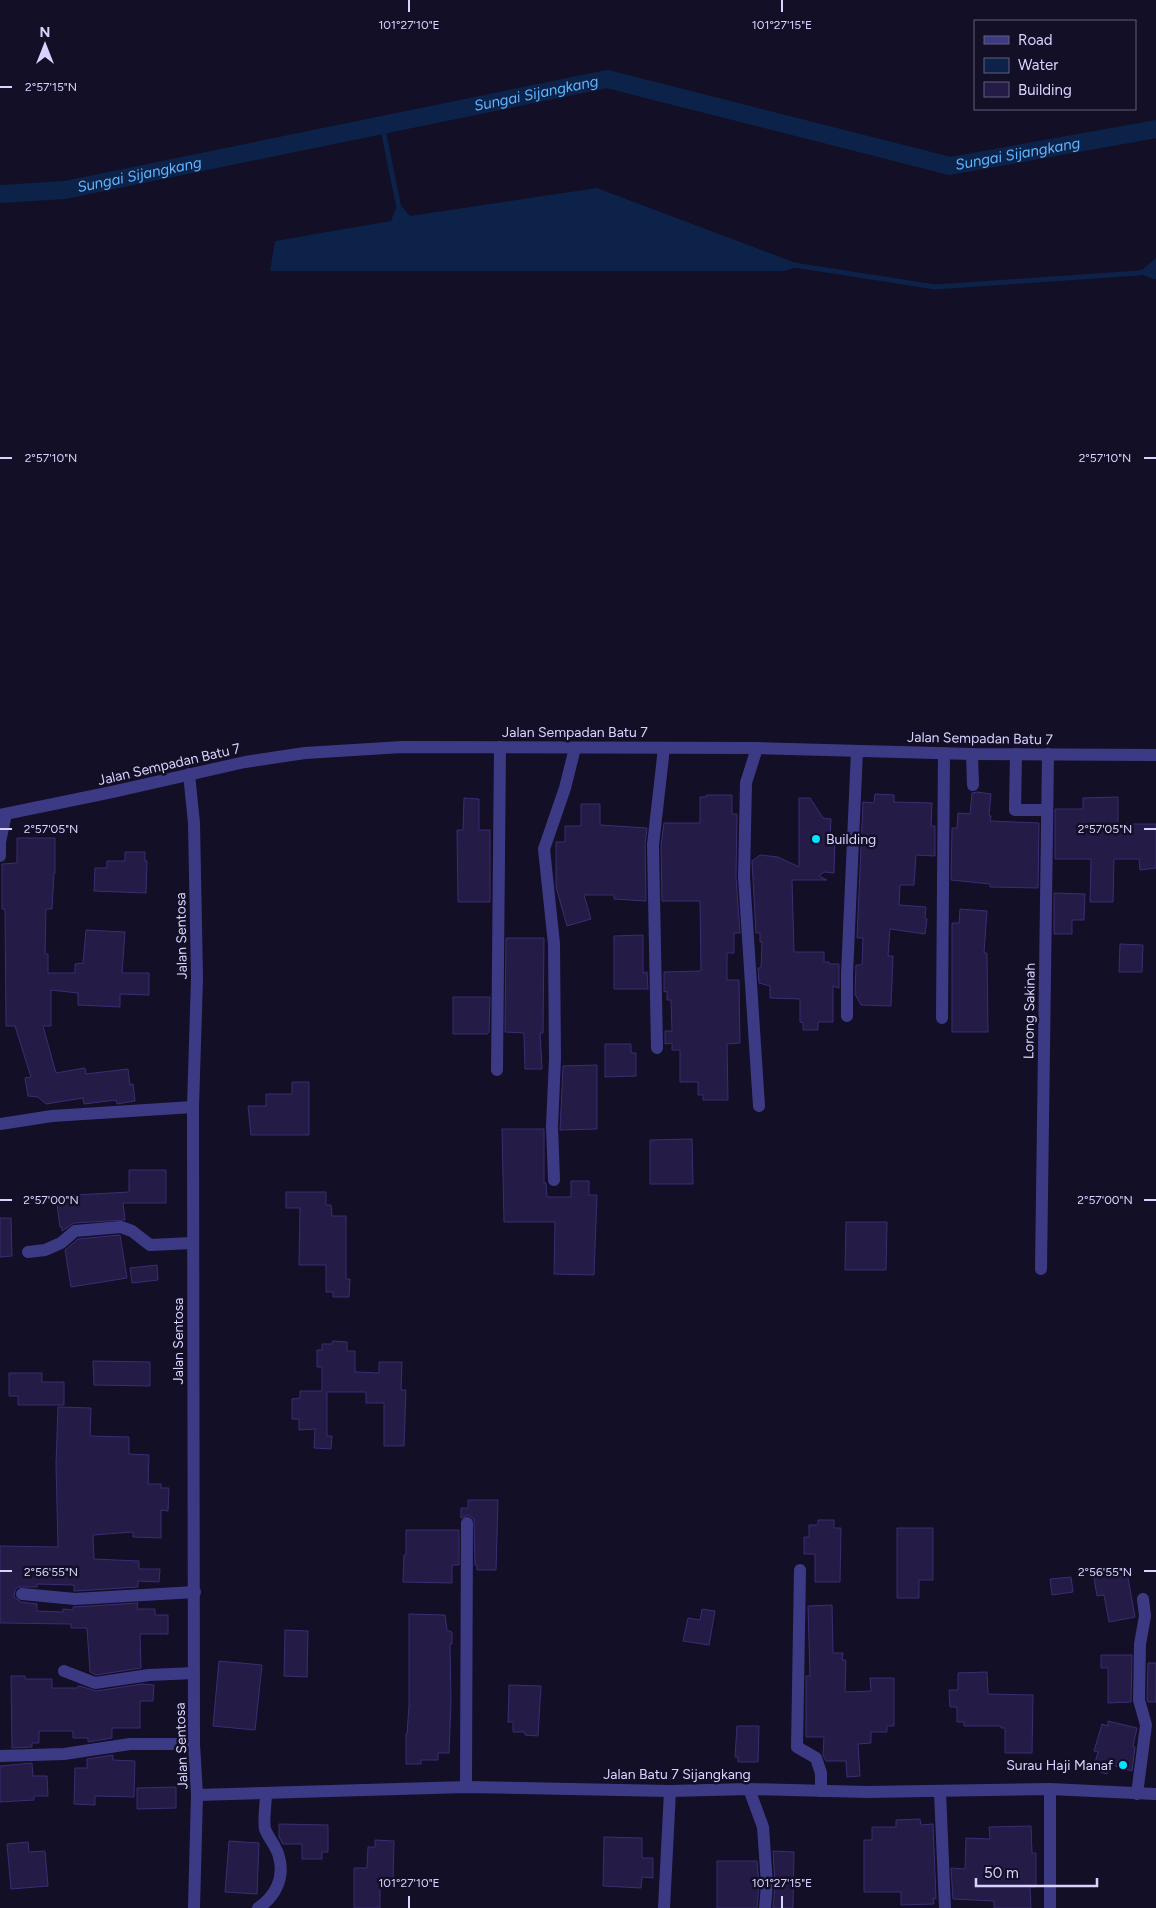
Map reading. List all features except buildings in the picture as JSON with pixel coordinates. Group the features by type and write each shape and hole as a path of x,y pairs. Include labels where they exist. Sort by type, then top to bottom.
{"street":[{"name":"Jalan Sempadan Batu 7","path":"3,814 245,762 305,753 402,747 758,748 972,754 1156,755"},
{"path":"497,1070 500,747"},
{"path":"554,1180 552,1126 555,1059 554,944 544,849 565,788 575,748"},
{"path":"657,1048 653,845 664,748"},
{"path":"758,748 746,783 744,877 759,1106"},
{"path":"847,1016 847,974 857,751"},
{"path":"942,1018 944,753"},
{"path":"972,754 974,785"},
{"path":"1016,754 1015,810 1046,810"},
{"name":"Lorong Sakinah","path":"1041,1269 1048,754"},
{"name":"Jalan Sentosa","path":"188,774 194,823 197,978 192,1107 194,1744 197,1795 194,1908"},
{"path":"0,856 3,814"},
{"path":"0,1124 52,1116 192,1107"},
{"path":"28,1252 45,1250 61,1243 75,1231 121,1227 132,1231 150,1246 192,1243"},
{"path":"466,1786 467,1523"},
{"path":"800,1570 797,1747 816,1758 821,1773 821,1790"},
{"path":"22,1594 75,1599 195,1592"},
{"path":"1137,1794 1146,1725 1139,1700 1140,1644 1145,1616 1143,1599"},
{"path":"64,1671 95,1683 149,1675 194,1673"},
{"path":"0,1756 64,1754 130,1744 194,1744"},
{"name":"Jalan Batu 7 Sijangkang","path":"197,1795 466,1786 940,1792 1050,1790 1156,1794"},
{"path":"749,1789 763,1827 767,1884 765,1908"},
{"path":"664,1908 670,1790"},
{"path":"1050,1790 1050,1908"},
{"path":"940,1792 945,1908"},
{"path":"258,1908 270,1899 277,1888 280,1874 279,1857 265,1828 266,1794"}],"water":[{"path":"597,188 801,265 785,271 270,271 275,241 391,221 398,202 410,216"},
{"path":"1156,258 1156,279 1138,273"}],"waterway":[{"name":"Sungai Sijangkang","path":"0,194 65,190 607,79 950,166 1156,129"},
{"path":"382,125 399,208"},
{"path":"794,265 935,287 1138,273 1156,269"}],"place":[{"name":"Building","path":"816,839"},
{"name":"Surau Haji Manaf","path":"1123,1765"}]}
